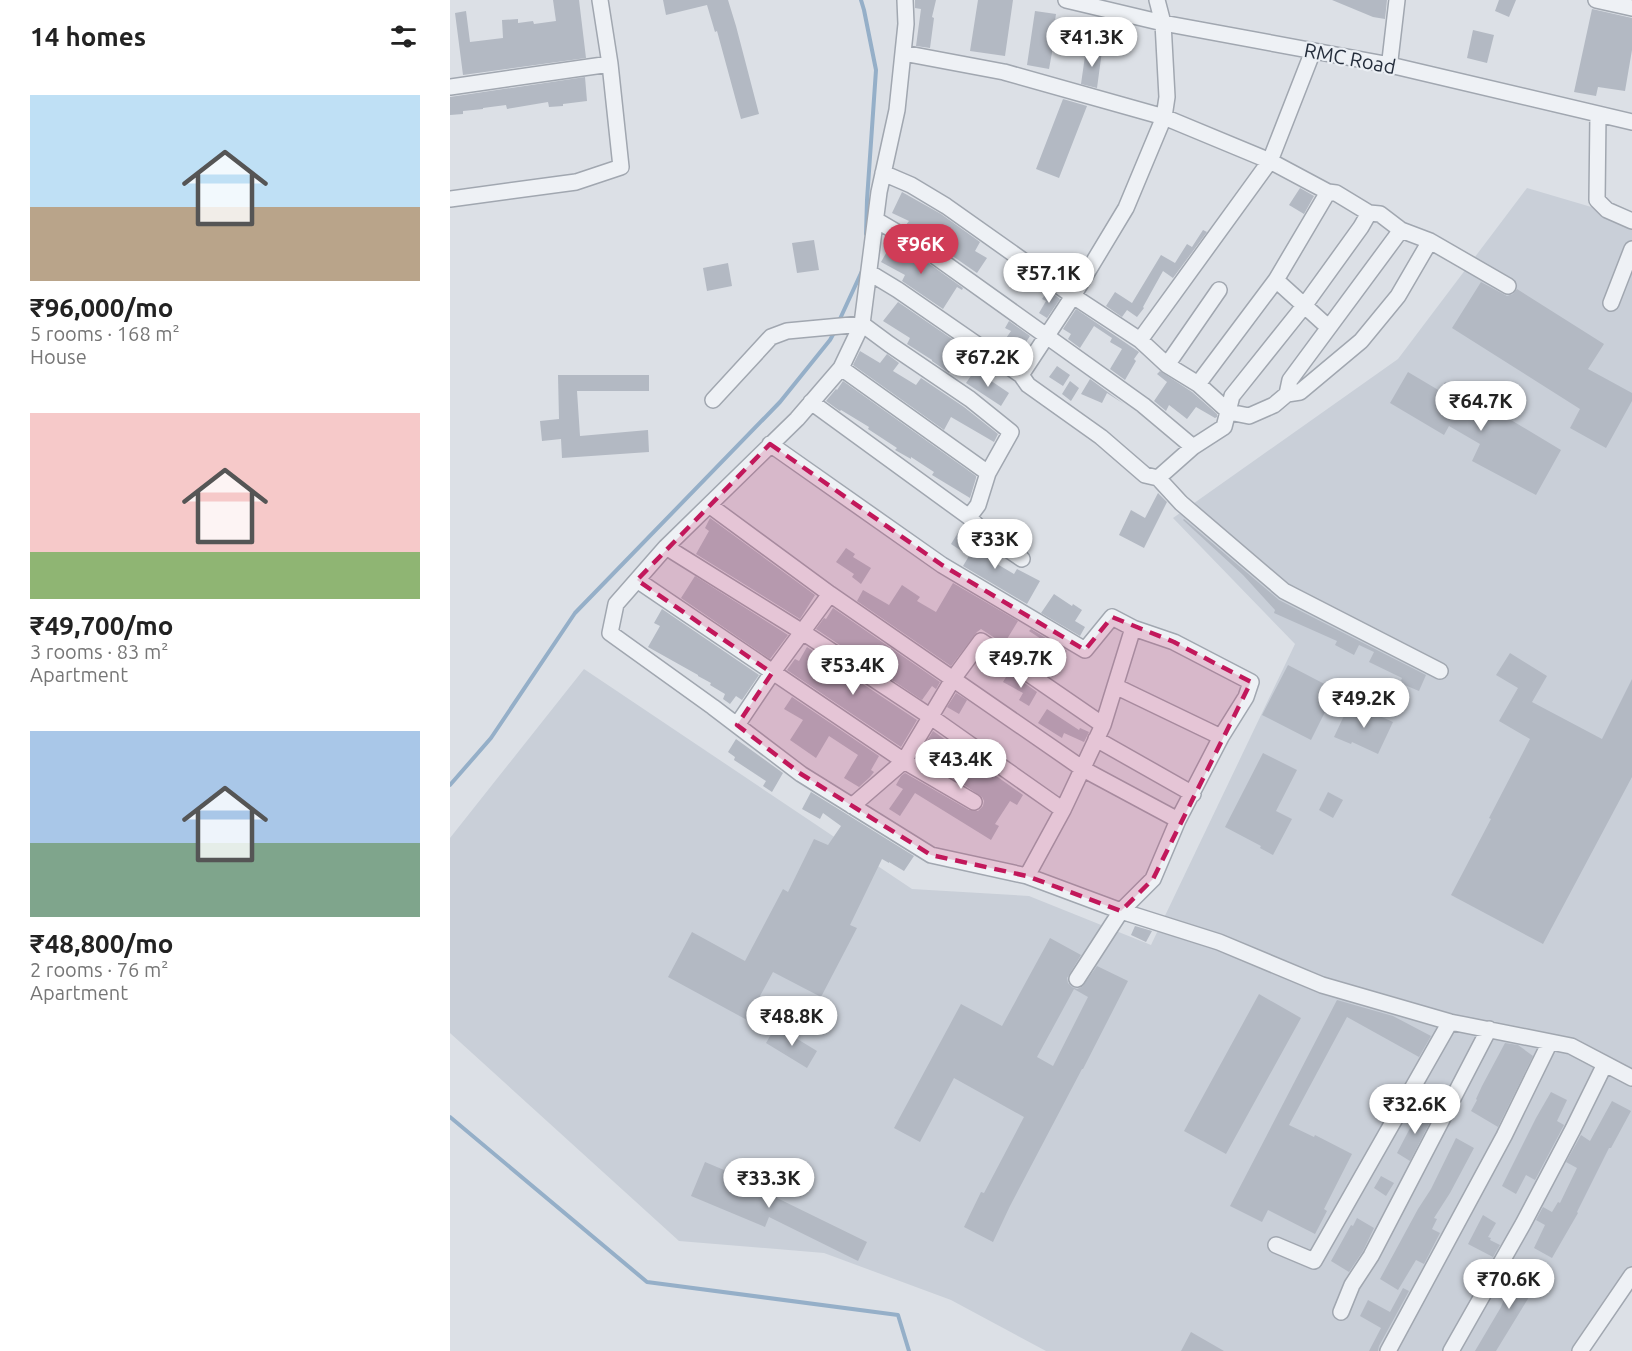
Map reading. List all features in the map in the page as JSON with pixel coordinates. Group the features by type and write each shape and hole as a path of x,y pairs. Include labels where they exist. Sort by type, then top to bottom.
{"street":[{"path":"450,199 576,182 621,167 610,64 600,0"},
{"path":"905,0 906,24 897,110 879,192 862,324 841,368 797,419 666,547 616,604 610,633 801,774 931,855 1028,876 1120,911 1219,942 1322,985 1450,1022 1571,1046 1632,1078"},
{"name":"RMC Road","path":"1066,0 1160,12 1313,51 1390,65 1632,122"},
{"name":"RMC Road","path":"1098,0 1390,60 1632,116"},
{"path":"1390,60 1397,0"},
{"path":"1596,0 1632,8"},
{"path":"1021,375 1073,296 1126,208 1164,117 1167,97 1160,12"},
{"path":"1140,340 1270,161 1313,51"},
{"path":"903,53 1004,72 1164,117 1270,161 1328,192 1336,193 1369,213 1380,214 1401,230 1430,241 1508,286"},
{"path":"450,87 610,64"},
{"path":"1598,114 1597,200 1607,210 1632,221"},
{"path":"883,173 911,185 946,206 1073,296 1140,340 1167,365 1198,384 1229,412 1249,416 1274,405 1287,394 1300,392 1361,341 1398,296 1430,241"},
{"path":"1198,384 1276,280 1328,192"},
{"path":"1158,478 1193,447 1224,427 1232,396 1304,306 1369,213"},
{"path":"876,220 922,247 1143,405 1193,447"},
{"path":"1287,394 1290,380 1401,230"},
{"path":"1611,303 1632,249"},
{"path":"870,273 1021,375 1028,385 1101,437 1145,475 1158,478 1181,503 1284,591 1440,671"},
{"path":"1276,280 1328,327"},
{"path":"1167,365 1219,290"},
{"path":"713,400 771,337 787,331 862,324 970,399 1011,432 988,473 978,505 969,517"},
{"path":"841,368 988,473"},
{"path":"811,402 969,517 984,533 1022,559"},
{"path":"770,444 942,565 1085,650 1112,618 1174,642 1251,682 1246,697 1221,737 1178,820 1153,879 1120,911 1077,979"},
{"path":"709,505 831,594 1083,769 1178,820"},
{"path":"666,547 804,633 931,717 1063,810"},
{"path":"637,580 904,761 974,802"},
{"path":"737,725 772,673 831,594"},
{"path":"1028,876 1063,810 1103,724 1133,628"},
{"path":"852,806 904,761 953,679 981,641 1103,724"},
{"path":"1115,686 1221,737"},
{"path":"1096,740 1192,794"},
{"path":"1276,1245 1314,1261 1450,1022"},
{"path":"1341,1312 1352,1285 1371,1256 1489,1029"},
{"path":"1388,1351 1504,1136 1550,1042"},
{"path":"1451,1351 1574,1129 1605,1064"},
{"path":"1580,1351 1632,1275"}],"highlighted area":[{"path":"770,444 942,565 1085,650 1112,617 1174,642 1251,682 1153,879 1121,911 1027,876 931,855 801,774 737,725 772,673 637,580"}],"shaded area":[{"path":"1527,188 1632,219 1632,1281 1583,1351 1046,1351 951,1300 824,1253 679,1241 450,1033 450,838 584,669 912,889 1029,896 1151,945 1295,644 1173,518 1398,359"}],"building":[{"path":"553,0 579,0 586,58 463,75 455,13 466,11 470,42 503,38 502,20 518,19 518,23 533,21 534,24 556,21"},
{"path":"663,0 728,0 759,114 741,119 717,31 715,32 707,5 666,15"},
{"path":"915,0 936,0 932,17 934,18 930,48 916,46 921,9 915,8"},
{"path":"978,0 1013,0 1005,56 970,51"},
{"path":"1332,0 1387,0 1385,19 1373,17"},
{"path":"1499,0 1516,0 1509,17 1495,11"},
{"path":"1592,9 1632,18 1632,50 1625,91 1598,87 1596,96 1574,92"},
{"path":"1035,11 1056,14 1049,69 1027,65"},
{"path":"1473,30 1494,35 1487,63 1467,58"},
{"path":"1086,49 1102,51 1097,88 1081,84"},
{"path":"585,77 587,101 549,107 548,102 507,109 506,105 450,115 450,97"},
{"path":"1063,99 1087,106 1059,178 1036,169"},
{"path":"1300,188 1314,196 1304,214 1289,205"},
{"path":"902,192 941,214 980,242 975,251 987,258 977,273 905,226 909,221 892,213"},
{"path":"1203,230 1207,232 1173,278 1163,271 1137,317 1127,310 1122,317 1106,306 1115,292 1132,303 1161,255 1175,263 1187,244 1192,247"},
{"path":"814,240 819,270 797,273 792,243"},
{"path":"895,242 963,288 962,290 957,287 943,309 902,281 905,275 881,262"},
{"path":"728,263 732,286 707,291 703,268"},
{"path":"1481,282 1507,296 1513,294 1517,289 1604,344 1588,369 1632,393 1632,401 1606,448 1570,428 1580,409 1452,328"},
{"path":"1048,290 1060,299 1047,318 1039,313 1046,301 1042,299"},
{"path":"898,302 990,365 986,371 961,353 949,373 907,344 910,338 883,321"},
{"path":"1076,309 1139,352 1125,380 1110,369 1122,349 1110,342 1112,338 1094,326 1080,348 1068,339 1071,334 1063,329"},
{"path":"1009,321 1030,336 1026,342 1024,340 1015,353 1002,344 1011,331 1005,328"},
{"path":"860,351 880,363 887,354 899,363 893,371 916,385 921,378 964,407 998,434 994,442 951,417 944,430 853,365"},
{"path":"1057,366 1070,375 1063,386 1049,377"},
{"path":"975,370 1009,393 1001,406 966,383"},
{"path":"1160,371 1192,392 1217,414 1217,417 1196,407 1187,419 1169,405 1166,411 1154,401 1167,382 1157,374"},
{"path":"1408,372 1440,391 1445,382 1495,414 1496,411 1561,450 1536,495 1472,461 1480,444 1449,426 1444,435 1390,403"},
{"path":"558,375 649,375 649,391 577,391 580,436 648,430 649,452 562,458 561,439 542,441 540,421 559,419"},
{"path":"1090,379 1124,404 1107,393 1102,403 1081,394"},
{"path":"843,381 976,476 970,498 932,475 934,472 911,457 911,459 895,450 897,448 868,429 869,427 826,401"},
{"path":"1070,381 1079,388 1071,401 1062,394"},
{"path":"1158,493 1167,502 1144,548 1119,535 1131,510 1145,518"},
{"path":"710,518 815,595 800,619 696,554 709,531 705,528"},
{"path":"1184,519 1279,600 1426,675 1419,691 1400,683 1402,678 1369,662 1374,652 1359,645 1354,655 1335,645 1337,641 1274,613 1275,610 1243,575"},
{"path":"959,531 995,555 992,561 1014,574 1017,569 1040,581 1027,604 963,566 969,556 951,544"},
{"path":"846,548 855,554 853,557 871,568 861,584 852,577 854,574 836,562"},
{"path":"695,576 788,635 770,659 681,598"},
{"path":"953,583 1018,621 1004,644 981,629 951,666 857,601 863,590 889,605 902,585 920,597 917,601 936,612"},
{"path":"1054,594 1082,610 1075,621 1085,627 1080,636 1041,613"},
{"path":"833,608 940,682 936,689 932,686 922,700 816,629"},
{"path":"662,609 759,675 742,700 736,696 730,704 723,699 725,694 710,685 711,683 648,647 660,626 654,623"},
{"path":"1031,629 1067,651 1064,654 1029,631"},
{"path":"807,647 917,720 901,747 787,670 795,659 799,661"},
{"path":"1510,653 1547,676 1532,702 1602,739 1632,679 1632,777 1543,944 1451,895 1530,739 1499,721 1518,688 1496,675"},
{"path":"1288,665 1336,690 1311,740 1262,715"},
{"path":"1009,672 1037,692 1029,706 1019,700 1023,693 1003,682"},
{"path":"956,693 967,700 959,714 947,707"},
{"path":"792,697 879,756 871,770 874,772 859,787 844,778 858,755 829,736 816,758 790,740 803,720 784,709"},
{"path":"1350,703 1393,722 1378,754 1352,742 1351,744 1334,737"},
{"path":"1047,709 1079,730 1080,728 1089,732 1084,742 1064,733 1062,738 1038,723"},
{"path":"933,731 1023,795 1017,805 1010,801 995,824 999,826 991,840 915,793 900,816 889,809 903,789 896,785 905,773 969,810 978,811 983,806 982,797 963,784 971,772 931,748 924,760 918,756"},
{"path":"736,739 783,773 772,792 763,786 766,781 734,760 735,757 728,752"},
{"path":"1263,753 1297,770 1276,811 1292,819 1273,855 1225,827"},
{"path":"811,792 914,856 904,871 882,859 850,925 857,928 821,997 773,972 747,1020 668,977 692,932 745,961 783,889 788,892 814,839 828,845 841,826 823,813 820,819 802,809"},
{"path":"1328,792 1343,800 1333,818 1319,810"},
{"path":"1135,926 1152,931 1146,942 1131,935"},
{"path":"1050,938 1081,955 1067,978 1072,987 1077,989 1082,987 1097,966 1128,981 993,1242 964,1227 981,1192 984,1193 1024,1117 954,1078 920,1142 894,1128 961,1004 1002,1026","holes":["1074,989 1088,997 1053,1066 1037,1057"]},
{"path":"1259,994 1301,1018 1226,1154 1184,1131"},
{"path":"1337,1000 1393,1016 1431,1036 1419,1057 1347,1017 1289,1125 1352,1154 1324,1209 1327,1211 1315,1234 1268,1210 1262,1222 1230,1206"},
{"path":"776,1026 817,1051 807,1068 766,1043"},
{"path":"1505,1043 1518,1045 1533,1056 1498,1127 1471,1111"},
{"path":"1551,1092 1567,1100 1557,1121 1564,1125 1535,1180 1526,1175 1516,1194 1502,1186"},
{"path":"1612,1101 1631,1111 1609,1148 1578,1213 1552,1258 1534,1248 1545,1225 1536,1220 1543,1207 1552,1212 1558,1202 1560,1203 1577,1168 1566,1162 1581,1135 1590,1141"},
{"path":"1420,1109 1433,1116 1410,1161 1397,1153"},
{"path":"1456,1138 1474,1148 1434,1218 1437,1219 1432,1229 1440,1233 1424,1264 1416,1260 1398,1290 1380,1279 1431,1189"},
{"path":"705,1162 779,1193 777,1198 867,1242 858,1261 769,1217 765,1227 691,1196"},
{"path":"1381,1176 1394,1183 1386,1196 1374,1188"},
{"path":"1483,1215 1496,1223 1488,1237 1500,1245 1493,1257 1468,1244"},
{"path":"1357,1218 1374,1228 1349,1272 1331,1261"},
{"path":"1519,1267 1540,1279 1496,1351 1475,1351 1501,1307"},
{"path":"1403,1288 1409,1291 1378,1351 1369,1351 1381,1328 1360,1316 1368,1300 1390,1312"},
{"path":"1191,1332 1224,1351 1181,1351"}],"waterway":[{"path":"861,0 876,70 866,234"},
{"path":"839,321 862,271"},
{"path":"450,785 491,738 575,613 780,402 835,331"},
{"path":"450,1117 647,1282 898,1315 909,1351"}]}
